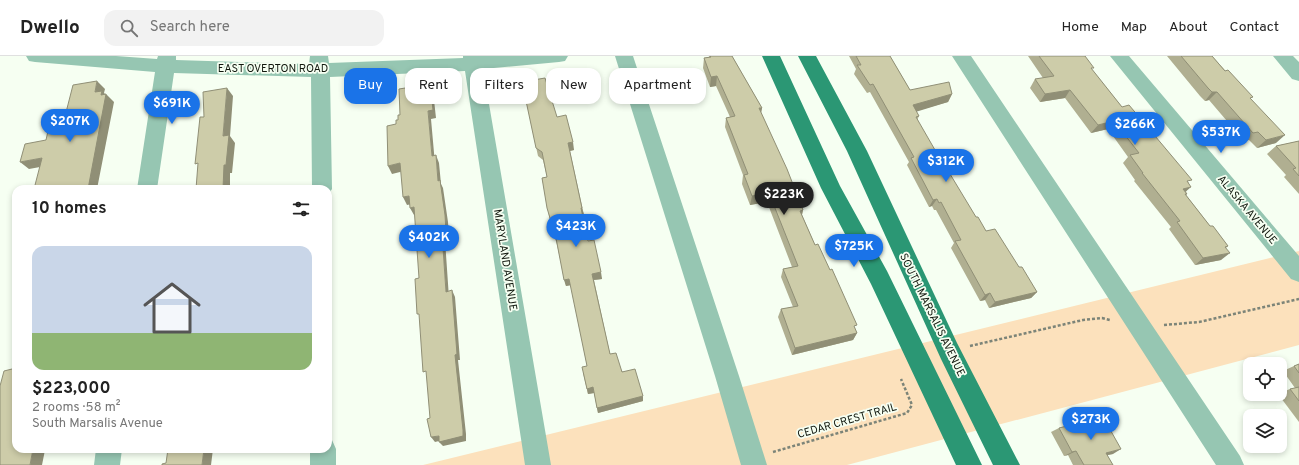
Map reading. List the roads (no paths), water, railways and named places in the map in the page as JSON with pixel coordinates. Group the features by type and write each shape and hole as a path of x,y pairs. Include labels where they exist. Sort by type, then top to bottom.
{"main road":[{"path":"772,56 831,188 879,278 969,465"},
{"name":"SOUTH MARSALIS AVENUE","path":"807,56 857,151 912,273 1007,465"}],"street":[{"name":"EAST OVERTON ROAD","path":"35,56 166,61 233,69 319,63 388,68 472,60 559,56"},
{"path":"624,56 753,462"},
{"path":"961,56 1231,465"},
{"name":"ALASKA AVENUE","path":"1119,56 1299,272"},
{"path":"1282,56 1299,74"},
{"name":"MARYLAND AVENUE","path":"472,60 538,465"},
{"path":"148,185 166,61"},
{"path":"319,63 322,185"},
{"path":"107,465 108,453"},
{"path":"323,453 323,465"}]}
